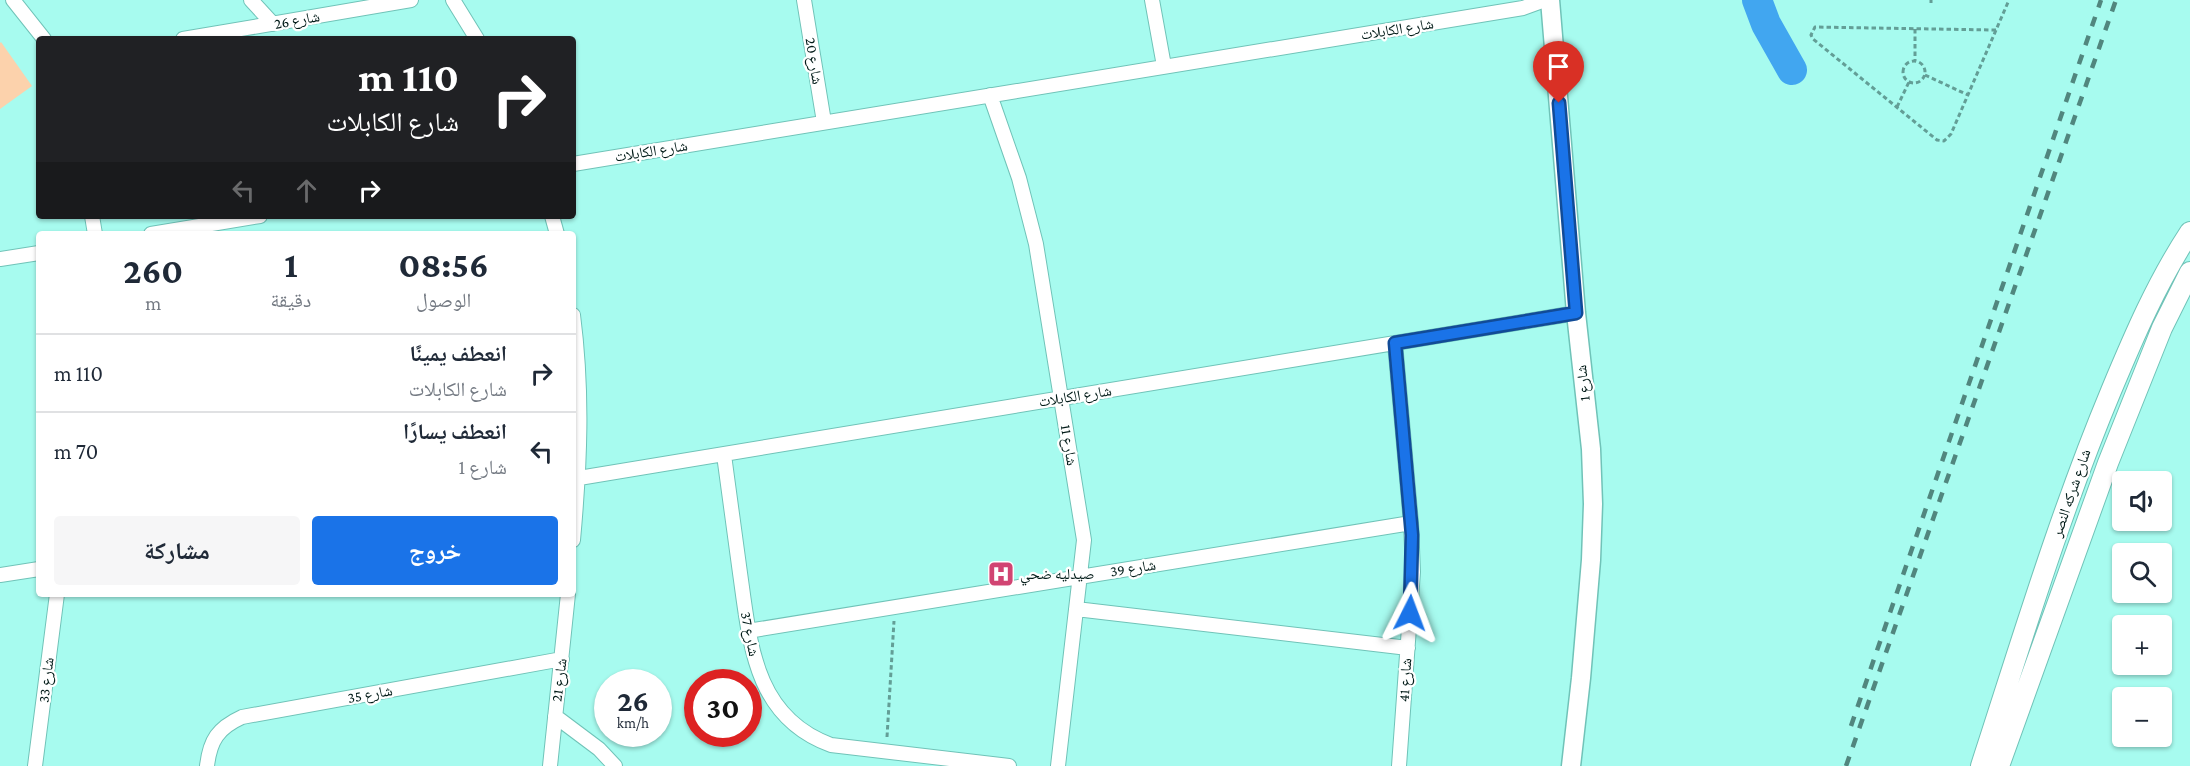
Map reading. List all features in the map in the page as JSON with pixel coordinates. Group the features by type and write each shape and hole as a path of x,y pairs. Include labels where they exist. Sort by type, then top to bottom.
{"main road":[{"name":"شارع شركه النصر","path":"1981,766 2084,455 2141,320 2162,278 2190,232"},
{"name":"شارع شركه النصر","path":"1999,766 2108,463 2162,328 2190,272"}],"street":[{"path":"13,0 42,36"},
{"path":"251,0 273,24"},
{"name":"شارع 26","path":"201,36 411,0"},
{"path":"453,0 475,36"},
{"name":"شارع 20","path":"804,0 824,122"},
{"path":"1152,0 1164,66"},
{"name":"شارع الكابلات","path":"576,163 1522,8 1545,0"},
{"name":"شارع 1","path":"1550,0 1593,504 1591,560 1571,766"},
{"name":"شارع 11","path":"990,95 1019,178 1036,244 1084,540 1058,766"},
{"path":"169,231 242,219"},
{"path":"0,259 36,253"},
{"name":"شارع الكابلات","path":"576,478 1576,313"},
{"path":"576,338 581,415 576,478"},
{"name":"شارع 41","path":"1395,343 1411,523 1413,572 1399,766"},
{"name":"شارع 37","path":"724,455 748,631 758,669 770,696 786,718 796,728 831,745 1009,766"},
{"name":"شارع 39","path":"748,631 1411,523"},
{"path":"0,575 36,569"},
{"name":"شارع 33","path":"35,766 57,597"},
{"name":"شارع 21","path":"550,766 568,597"},
{"path":"1076,609 1408,648"},
{"name":"شارع 35","path":"207,766 209,748 217,734 228,723 242,717 562,659"},
{"path":"555,716 599,749 615,766"}],"path":[{"path":"1996,30 1815,27 1811,33 1813,39 1937,140 1944,141 1951,134 2009,0"},
{"path":"1915,29 1915,61"},
{"path":"1915,61 1923,66 1925,75 1919,83 1909,82 1903,74 1910,62 1915,61"},
{"path":"1925,75 1968,95"},
{"path":"1897,107 1909,82"},
{"path":"887,751 894,607"}],"shaded area":[{"path":"0,43 32,86 0,109"}],"waterway":[{"path":"1757,0 1766,24 1792,70"}],"railway":[{"path":"1851,726 2101,0"},
{"path":"1846,766 2116,0"}],"place":[{"name":"صيدليه ضحي","path":"1001,574"}],"route":[{"path":"1410,613 1413,572 1412,535 1395,343 1576,313 1559,103"}]}
